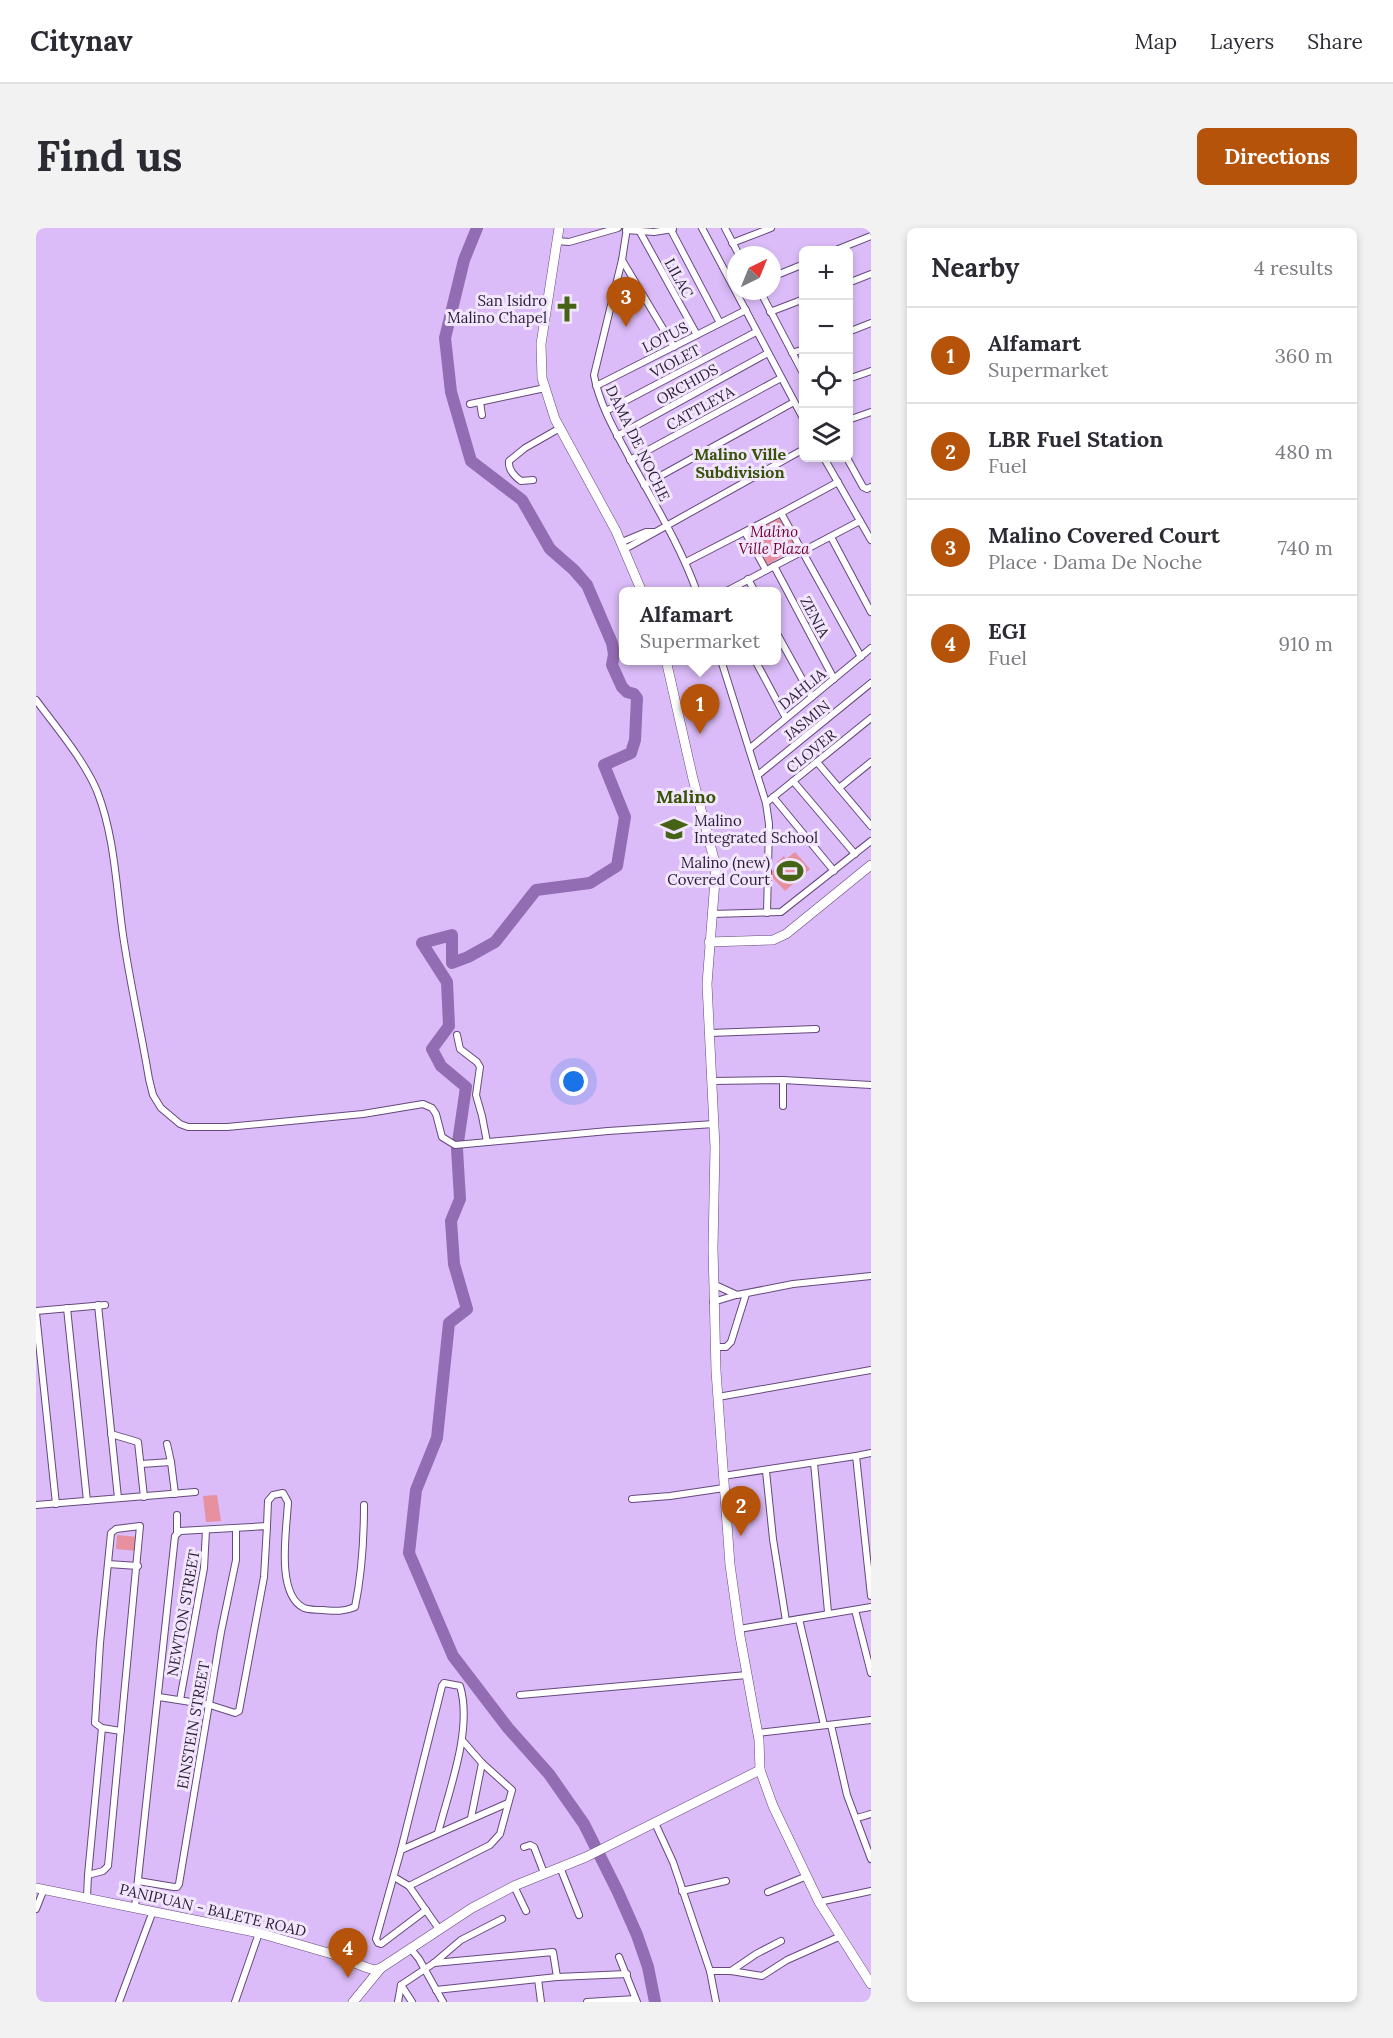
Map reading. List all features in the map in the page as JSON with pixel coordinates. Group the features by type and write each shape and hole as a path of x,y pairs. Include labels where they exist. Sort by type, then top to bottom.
{"street":[{"path":"559,228 540,354 545,388 560,428 627,544 641,587"},
{"path":"557,242 569,242 618,228"},
{"path":"702,228 799,411"},
{"path":"725,228 734,246"},
{"path":"732,243 771,228"},
{"path":"626,229 640,232 673,229 720,323"},
{"name":"DAMA DE NOCHE","path":"626,229 622,260 594,375 596,386 617,436 686,562 695,587"},
{"name":"LILAC","path":"640,232 697,335"},
{"path":"846,246 871,236"},
{"path":"622,260 674,346"},
{"path":"781,273 799,266"},
{"path":"853,281 871,274"},
{"path":"764,300 799,366"},
{"path":"770,312 801,300"},
{"name":"LOTUS","path":"596,386 746,310"},
{"path":"853,330 871,323"},
{"name":"VIOLET","path":"606,411 756,332"},
{"path":"792,353 799,351"},
{"name":"ORCHIDS","path":"617,436 768,353"},
{"path":"853,377 871,370"},
{"name":"CATTLEYA","path":"630,460 781,378"},
{"path":"470,404 545,388"},
{"path":"480,402 482,415"},
{"path":"644,484 794,402"},
{"path":"853,419 871,412"},
{"path":"533,480 521,481 514,476 508,466 509,461 525,448 560,428"},
{"path":"627,544 799,452"},
{"path":"826,462 871,540"},
{"path":"849,462 863,487 867,489 871,487"},
{"path":"686,562 838,482"},
{"path":"781,513 861,657"},
{"path":"733,587 860,521"},
{"path":"745,532 766,570"},
{"path":"831,537 871,612"},
{"name":"ZENIA","path":"774,566 834,679"},
{"path":"748,579 753,587"},
{"path":"781,639 812,697"},
{"name":"DAHLIA","path":"749,748 871,648"},
{"path":"667,665 693,779 715,860 716,875 707,984 714,1124 715,1347 730,1565 758,1732 760,1770 773,1806 819,1902 871,1984"},
{"path":"723,665 766,803 769,824 767,913"},
{"path":"758,665 786,718"},
{"name":"JASMIN","path":"758,775 871,682"},
{"path":"36,700 75,753 100,798 112,848 123,935 149,1079 153,1095 161,1108 180,1124 198,1129 363,1114 423,1104 432,1108 436,1114 442,1137 455,1145 714,1124"},
{"name":"CLOVER","path":"766,803 871,718"},
{"path":"817,762 871,826"},
{"path":"839,788 871,762"},
{"path":"793,781 855,854"},
{"path":"773,797 834,871"},
{"path":"712,914 767,913 785,910 871,841"},
{"path":"709,942 779,938 871,865"},
{"path":"710,1034 816,1029"},
{"path":"457,1035 460,1049 480,1067 476,1095 487,1142"},
{"path":"712,1081 783,1080 871,1085"},
{"path":"783,1080 783,1106"},
{"path":"713,1302 736,1294 793,1284 871,1275"},
{"path":"713,1284 736,1294"},
{"path":"715,1347 726,1347 731,1342 746,1294"},
{"path":"56,1504 36,1312 67,1308 101,1305 118,1498"},
{"path":"67,1308 87,1501"},
{"path":"718,1397 871,1370"},
{"path":"111,1434 137,1441 144,1497"},
{"path":"166,1444 175,1494"},
{"path":"723,1476 871,1453"},
{"path":"856,1456 871,1596"},
{"path":"141,1464 171,1462"},
{"path":"814,1463 828,1612"},
{"path":"766,1471 773,1539 786,1621"},
{"path":"632,1499 724,1488"},
{"path":"36,1505 195,1492"},
{"path":"159,1697 210,1705 235,1713 239,1711 264,1577 268,1501 273,1495 283,1493 288,1502 284,1570 290,1590 297,1603 303,1608 344,1612 355,1607 364,1542 364,1505"},
{"path":"135,1906 177,1533 177,1515"},
{"path":"88,1875 104,1870 108,1866 138,1566 140,1526 113,1530 108,1564 95,1723 102,1728 121,1731"},
{"path":"177,1533 267,1526"},
{"name":"EINSTEIN STREET","path":"138,1881 174,1887 179,1884 221,1632 236,1560 236,1528"},
{"name":"NEWTON STREET","path":"180,1700 204,1568 206,1530"},
{"path":"108,1564 138,1566"},
{"path":"739,1629 871,1606"},
{"path":"855,1610 871,1673"},
{"path":"799,1619 842,1779 871,1859"},
{"path":"520,1695 747,1675"},
{"path":"426,1910 381,1944 376,1940 401,1850 441,1686 444,1683 458,1685 461,1689 465,1715 462,1740 438,1833"},
{"path":"758,1732 871,1720"},
{"path":"87,1897 102,1728"},
{"path":"409,1886 490,1845 500,1834 512,1790 462,1740"},
{"path":"471,1818 482,1762"},
{"path":"353,2002 381,1968 472,1908 514,1886 586,1857 760,1770"},
{"path":"401,1850 508,1803"},
{"path":"856,1818 871,1814"},
{"path":"655,1823 673,1862 710,1971 716,2002"},
{"path":"524,1847 530,1845 534,1847 544,1873"},
{"path":"560,1867 579,1915"},
{"path":"768,1892 807,1876"},
{"path":"394,1877 409,1886 439,1929"},
{"path":"682,1891 726,1881"},
{"path":"514,1886 526,1911"},
{"path":"36,1909 40,1888"},
{"name":"PANIPUAN - BALETE ROAD","path":"40,1888 259,1933 332,1954 374,1970 381,1968"},
{"path":"819,1902 871,1891"},
{"path":"119,2002 153,1911"},
{"path":"398,2002 401,1985 434,1963 461,1940 502,1919"},
{"path":"235,2002 259,1933"},
{"path":"710,1971 731,1971 762,1976 787,1960 841,1936"},
{"path":"731,1971 781,1941"},
{"path":"411,1949 443,2002"},
{"path":"434,1963 552,1952 556,1977"},
{"path":"587,2002 636,2000 619,1957"},
{"path":"436,1990 556,1977 627,1974"},
{"path":"538,1979 541,2002"},
{"path":"401,1985 412,2002"}],"green space":[{"name":"Malino Ville Plaza","path":"779,514 798,547 767,565 750,530"},
{"name":"Malino (new) Covered Court","path":"795,852 810,869 785,891 769,874 779,865 777,862 784,856 786,859"},
{"path":"217,1495 221,1521 206,1522 203,1496"},
{"path":"117,1535 138,1537 137,1551 116,1549"}],"waterway":[{"path":"477,228 464,260 445,338 451,392 471,461 522,500 550,549 587,585 612,643 614,654 612,665 622,687 637,698 635,740 631,753 604,765 625,817 617,866 590,883 536,890 495,942 468,957 452,963 452,935 422,943 447,982 449,1026 432,1049 441,1066 466,1087 457,1149 460,1199 451,1221 454,1264 467,1309 449,1323 437,1438 416,1490 409,1553 453,1656 508,1728 549,1774 584,1824 637,1935 648,1967 655,2002"}],"place":[{"name":"San Isidro Malino Chapel","path":"567,309"},
{"name":"Malino Covered Court","path":"626,327"},
{"name":"Alfamart","path":"700,734"},
{"name":"Malino Integrated School","path":"674,829"},
{"name":"Malino (new) Covered Court","path":"790,871"},
{"name":"LBR Fuel Station","path":"741,1536"},
{"name":"EGI","path":"348,1978"}],"district":[{"name":"Malino Ville Subdivision","path":"740,463"},
{"name":"Malino","path":"686,796"}]}
